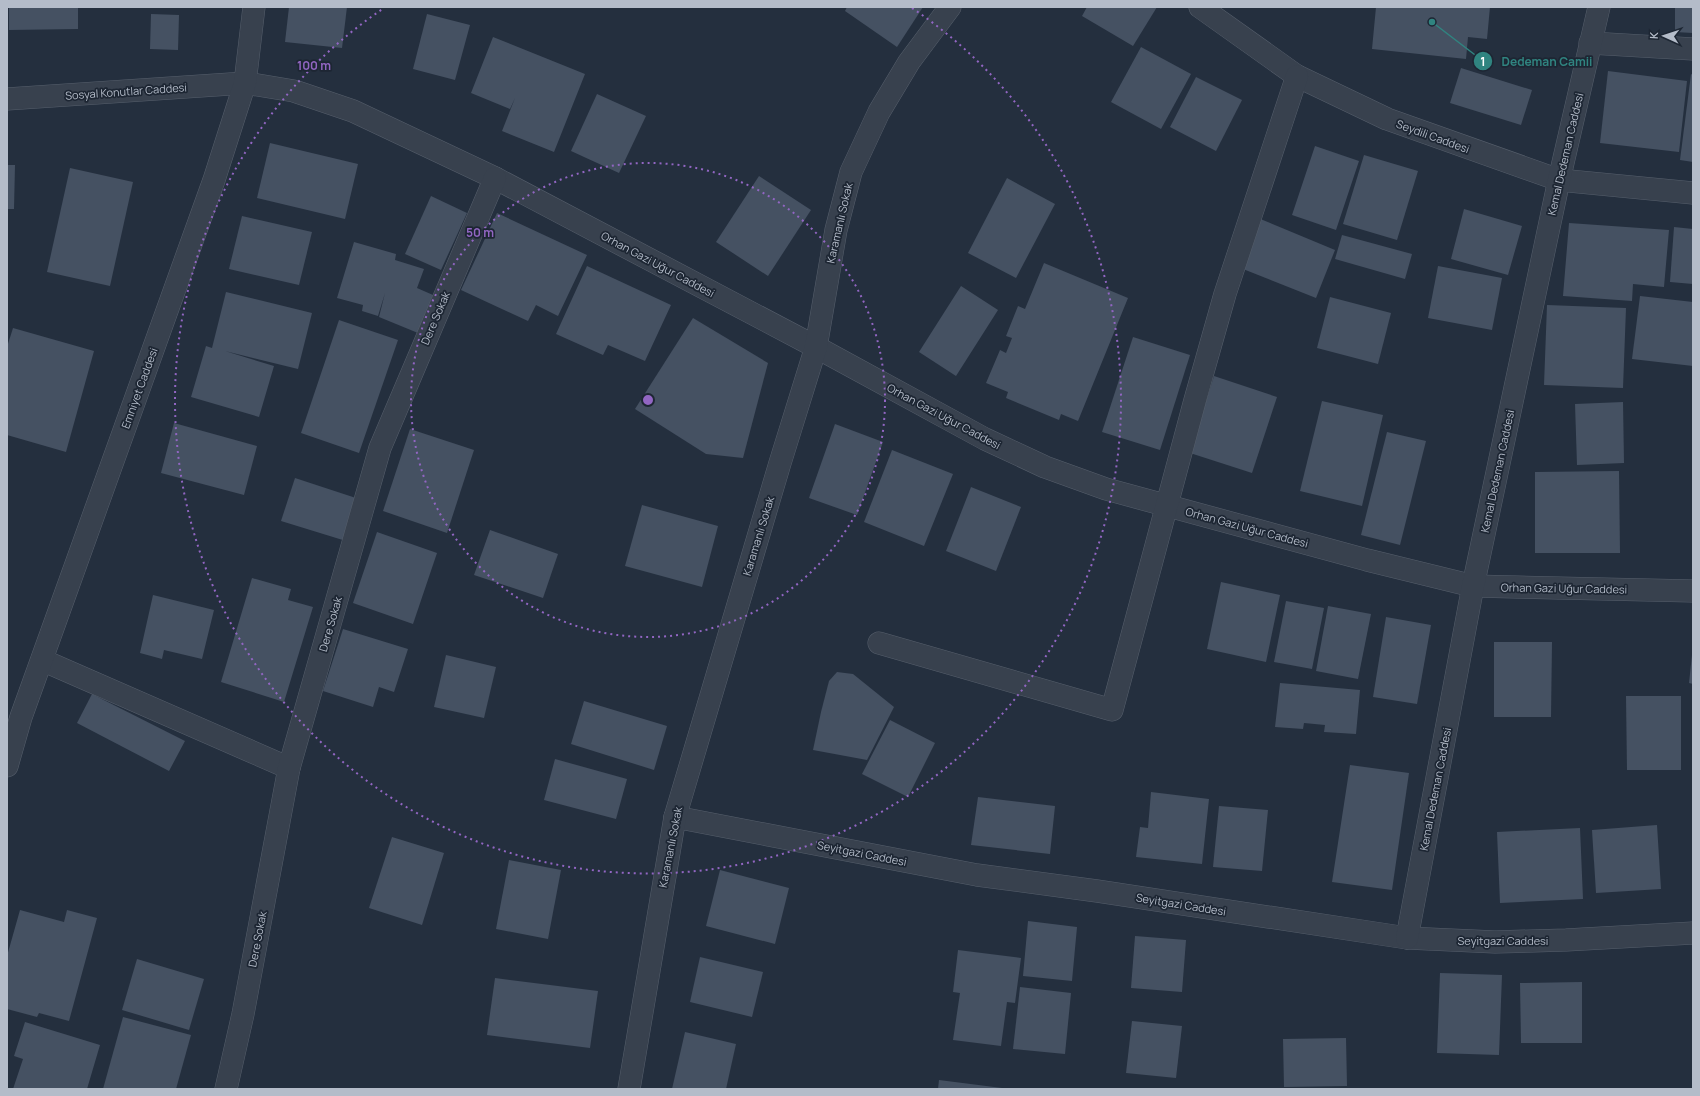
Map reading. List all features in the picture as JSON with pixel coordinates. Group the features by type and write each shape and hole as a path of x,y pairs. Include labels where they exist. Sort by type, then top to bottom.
{"street":[{"name":"Emniyet Caddesi","path":"7,766 14,718 42,660 214,180 245,83 254,7"},
{"name":"Karamanlı Sokak","path":"629,1089 674,817 816,347 836,230 851,172 879,112 909,62 950,7"},
{"name":"Seydili Caddesi","path":"1200,7 1297,76 1387,119 1558,180 1693,193"},
{"name":"Kemal Dedeman Caddesi","path":"1407,938 1473,586 1558,180 1599,7"},
{"path":"1590,43 1693,49"},
{"path":"879,642 1112,710 1225,294 1297,76"},
{"name":"Sosyal Konutlar Caddesi","path":"7,99 245,83"},
{"name":"Orhan Gazi Uğur Caddesi","path":"245,83 294,91 353,111 495,178 816,347 985,439 1045,467 1106,489 1367,560 1473,586 1693,591"},
{"name":"Dere Sokak","path":"226,1089 243,1014 289,768 380,448 495,178"},
{"path":"42,660 289,768"},
{"name":"Seyitgazi Caddesi","path":"674,817 977,875 1097,891 1407,938 1503,942 1693,934"}],"building":[{"path":"9,7 78,7 78,29 9,30"},
{"path":"289,7 347,7 342,48 285,42"},
{"path":"847,7 923,7 897,47 845,11"},
{"path":"1087,7 1157,7 1133,46 1082,16"},
{"path":"1376,7 1490,7 1487,39 1468,37 1466,59 1372,49"},
{"path":"1675,7 1693,7 1693,33 1675,32"},
{"path":"151,14 179,15 178,50 150,49"},
{"path":"427,14 470,25 455,80 413,69"},
{"path":"493,37 585,74 554,152 502,131 515,98 510,109 471,93"},
{"path":"1141,47 1191,74 1161,129 1111,102"},
{"path":"1461,68 1532,90 1521,125 1450,103"},
{"path":"1608,71 1687,81 1679,152 1600,143"},
{"path":"1691,74 1693,75 1693,162 1680,160"},
{"path":"1196,77 1242,100 1216,151 1170,127"},
{"path":"597,94 646,116 619,173 571,151"},
{"path":"270,143 358,164 345,219 257,198"},
{"path":"1315,146 1359,161 1336,230 1292,215"},
{"path":"1364,155 1418,171 1397,240 1343,224"},
{"path":"7,165 15,165 14,209 7,209"},
{"path":"70,168 133,182 110,286 47,272"},
{"path":"759,176 811,210 768,276 716,242"},
{"path":"1007,178 1055,204 1016,278 968,253"},
{"path":"431,196 467,213 441,270 405,254"},
{"path":"1464,209 1522,226 1508,275 1451,259"},
{"path":"497,213 587,255 558,316 536,305 528,321 461,290"},
{"path":"242,216 312,232 299,285 229,269"},
{"path":"1258,218 1335,250 1316,298 1238,267"},
{"path":"1569,223 1669,230 1664,287 1633,284 1632,301 1563,296"},
{"path":"1674,227 1693,229 1693,284 1670,282"},
{"path":"1342,235 1412,254 1405,279 1335,259"},
{"path":"354,242 396,254 395,260 424,269 417,288 433,295 418,333 379,317 385,293 378,316 362,311 363,305 337,298"},
{"path":"1044,263 1128,298 1078,421 1061,414 1059,420 1006,398 1008,392 986,383 1000,350 1006,353 1012,338 1006,336 1018,306 1025,309"},
{"path":"587,266 671,305 645,361 608,345 603,355 556,334"},
{"path":"1438,266 1502,278 1492,330 1428,318"},
{"path":"961,286 998,310 956,376 919,352"},
{"path":"226,292 312,313 298,369 225,351 274,366 259,417 191,397 206,346 212,348"},
{"path":"1640,296 1693,302 1693,366 1632,359"},
{"path":"1330,297 1391,313 1378,364 1317,348"},
{"path":"1547,305 1626,308 1623,388 1544,385"},
{"path":"693,318 768,363 743,458 706,454 635,409"},
{"path":"339,320 398,340 359,453 301,433"},
{"path":"13,328 94,351 66,452 7,435 7,347"},
{"path":"1133,337 1190,355 1160,450 1102,432"},
{"path":"1214,376 1277,397 1252,473 1190,453"},
{"path":"1322,401 1383,415 1362,506 1300,491"},
{"path":"1623,402 1624,463 1577,465 1575,404"},
{"path":"174,423 257,446 244,495 161,473"},
{"path":"835,424 883,442 857,515 809,498"},
{"path":"410,429 474,450 447,533 383,511"},
{"path":"1387,432 1426,441 1400,545 1361,535"},
{"path":"892,450 953,474 924,546 864,522"},
{"path":"1619,471 1620,553 1535,553 1535,472"},
{"path":"295,478 359,499 346,541 281,521"},
{"path":"971,487 1021,507 996,571 946,551"},
{"path":"642,505 718,526 702,587 625,566"},
{"path":"490,530 558,554 543,598 474,575"},
{"path":"377,532 437,553 413,624 353,603"},
{"path":"252,578 291,589 288,600 313,607 284,702 221,682"},
{"path":"1221,582 1280,595 1266,662 1207,649"},
{"path":"153,595 214,610 202,659 164,650 162,659 140,653"},
{"path":"1286,601 1324,608 1312,669 1274,662"},
{"path":"1328,606 1371,614 1358,679 1316,671"},
{"path":"1386,617 1431,625 1417,704 1373,697"},
{"path":"343,629 408,649 394,692 379,687 373,707 323,691"},
{"path":"1494,642 1552,642 1551,717 1494,717"},
{"path":"446,655 496,667 484,718 434,707"},
{"path":"1693,655 1693,684 1689,683"},
{"path":"837,672 853,674 894,707 867,760 813,750 829,681"},
{"path":"1280,683 1360,690 1356,734 1324,732 1325,725 1304,723 1303,729 1275,727"},
{"path":"92,694 185,741 169,771 77,723"},
{"path":"1626,696 1681,696 1681,770 1627,770"},
{"path":"584,701 667,726 654,770 571,744"},
{"path":"890,720 935,743 908,797 862,774"},
{"path":"555,759 627,779 616,819 544,800"},
{"path":"1350,765 1409,773 1392,890 1332,882"},
{"path":"1151,792 1209,799 1202,864 1136,857 1140,827 1148,828"},
{"path":"978,797 1055,806 1050,854 971,845"},
{"path":"1219,806 1268,810 1262,871 1213,867"},
{"path":"1657,825 1661,889 1596,893 1592,830"},
{"path":"1580,828 1583,899 1500,903 1497,832"},
{"path":"392,837 444,853 422,925 369,908"},
{"path":"509,860 561,870 548,939 496,929"},
{"path":"720,870 789,888 775,944 706,926"},
{"path":"20,910 64,922 67,910 97,918 69,1021 39,1013 37,1017 7,1009 7,956"},
{"path":"1028,921 1077,927 1072,981 1023,976"},
{"path":"1135,936 1186,940 1182,992 1131,988"},
{"path":"958,950 1021,958 1015,1003 1007,1002 1001,1046 953,1040 960,993 953,992"},
{"path":"700,957 763,972 752,1017 690,1002"},
{"path":"137,959 204,979 189,1030 122,1010"},
{"path":"1440,973 1502,975 1499,1055 1437,1053"},
{"path":"495,978 598,991 590,1048 487,1035"},
{"path":"1582,982 1582,1043 1521,1043 1520,983"},
{"path":"1020,987 1071,993 1065,1054 1013,1049"},
{"path":"123,1017 191,1035 176,1089 103,1089"},
{"path":"1132,1021 1182,1026 1176,1078 1126,1073"},
{"path":"25,1022 100,1045 87,1089 13,1089 23,1059 14,1056"},
{"path":"685,1032 736,1044 726,1089 672,1089"},
{"path":"1346,1038 1347,1086 1284,1087 1283,1039"},
{"path":"939,1080 1002,1088 1002,1089 938,1089"}],"place":[{"name":"Dedeman Camii","path":"1432,22"}]}
